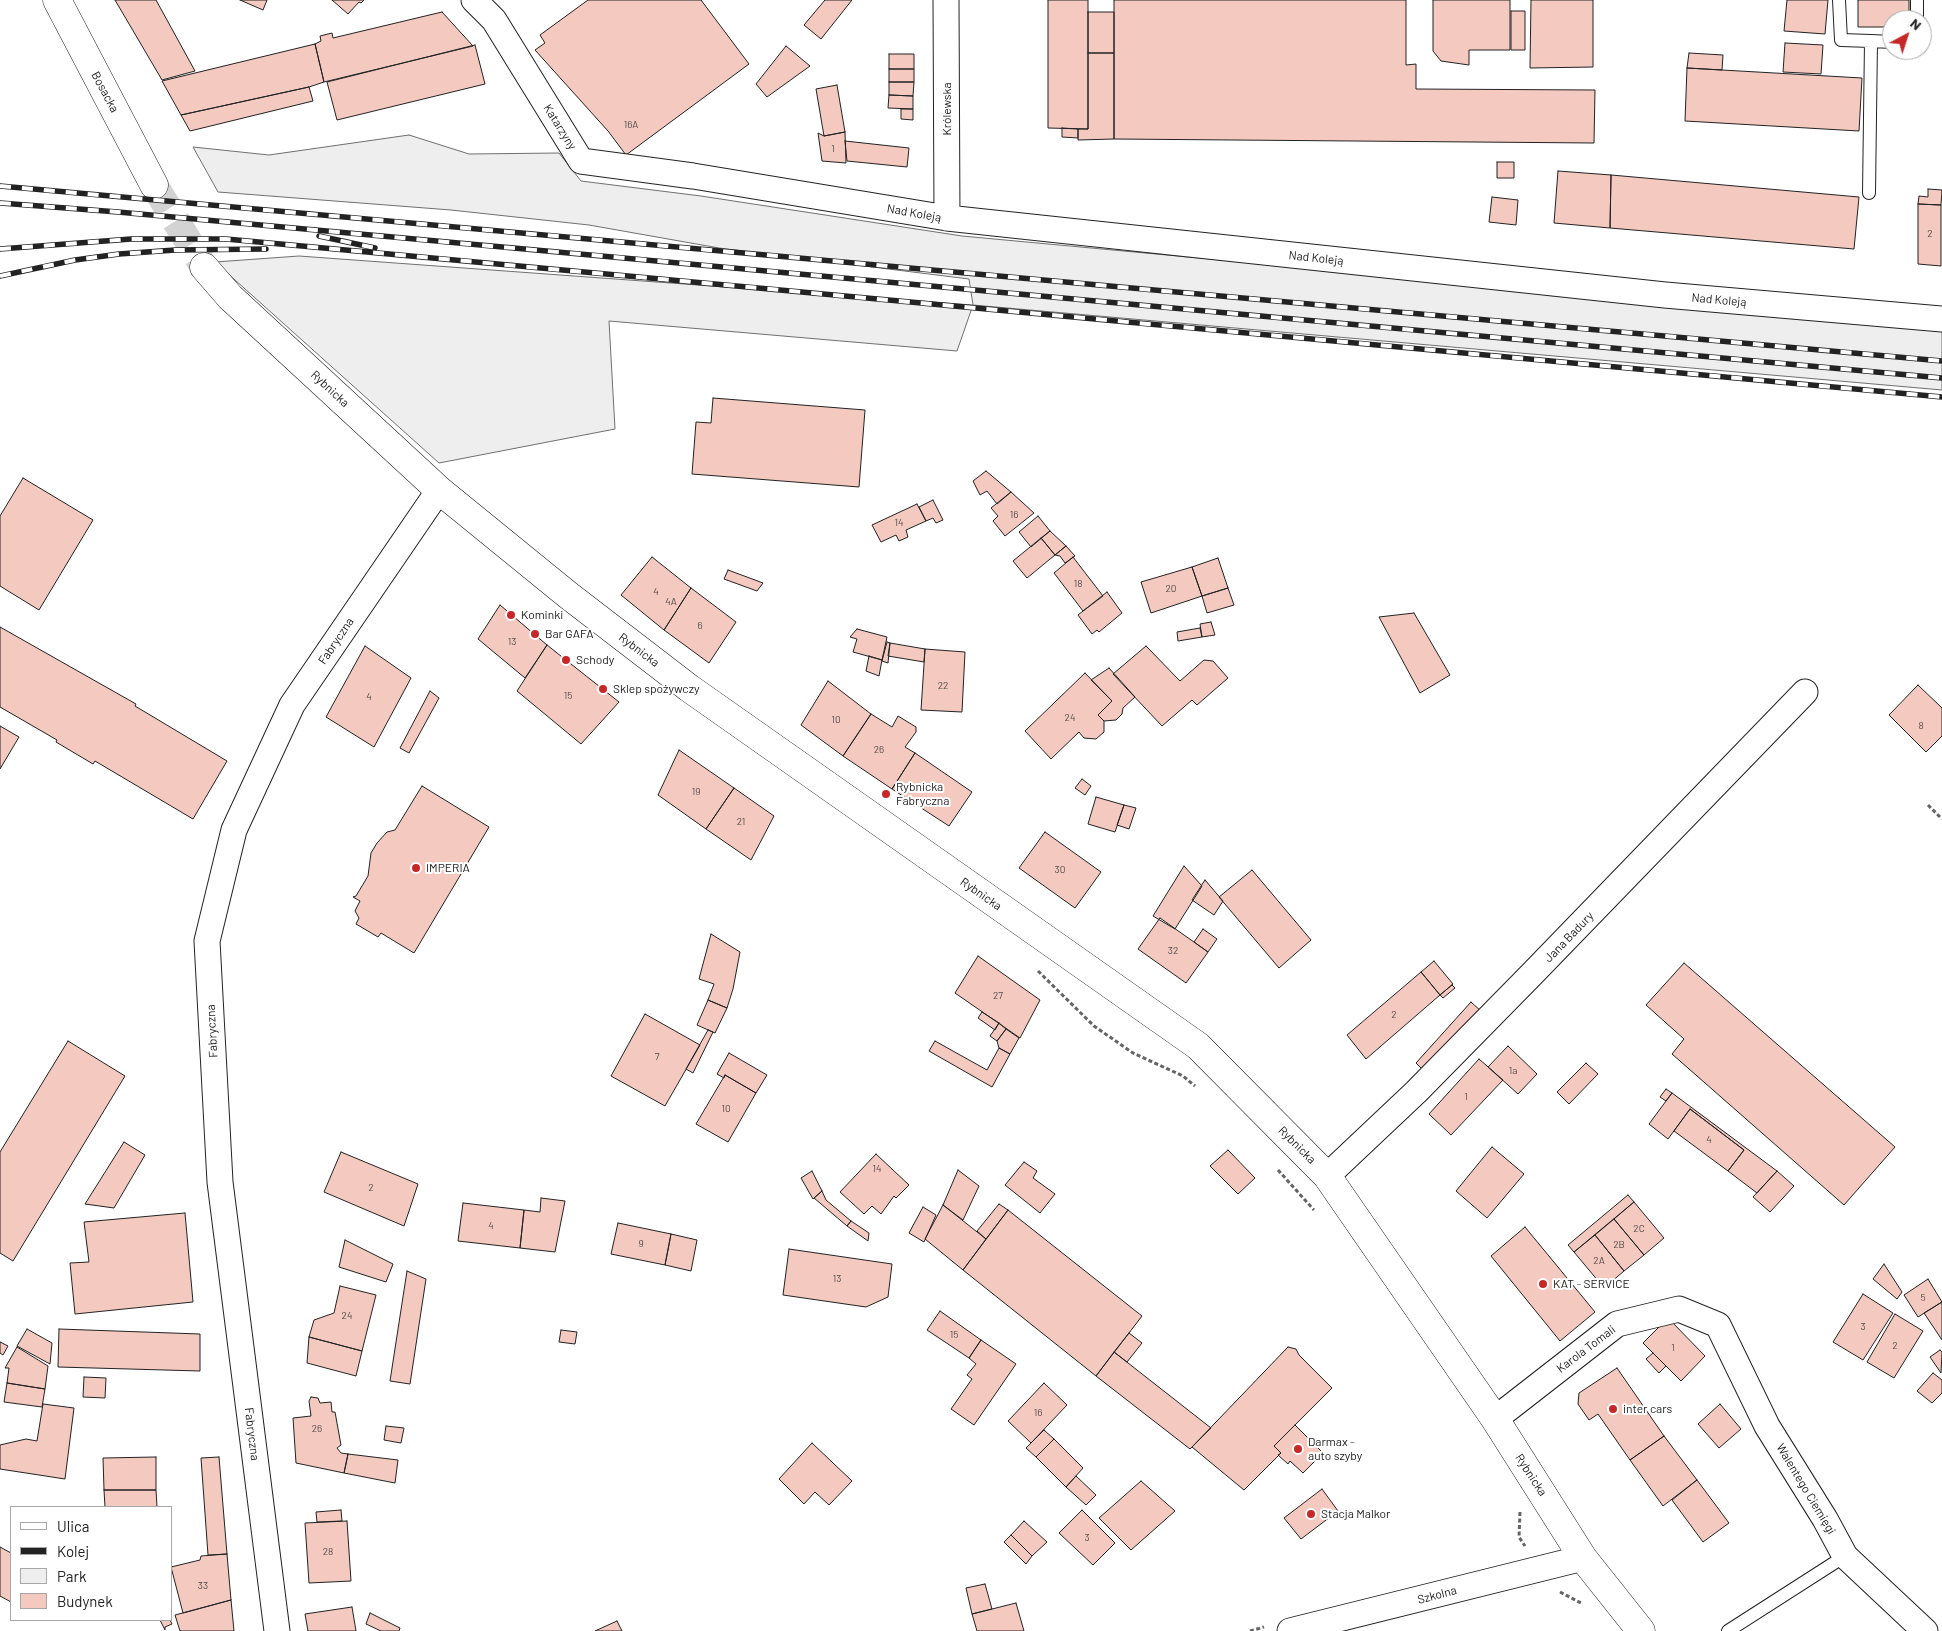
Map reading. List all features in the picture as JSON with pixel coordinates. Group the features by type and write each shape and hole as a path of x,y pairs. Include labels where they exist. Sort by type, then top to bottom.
{"street":[{"name":"Bosacka","path":"57,0 154,185"},
{"name":"Katarzyny","path":"474,0 494,20 581,161 693,176"},
{"name":"Królewska","path":"946,0 947,218"},
{"name":"Nad Koleją","path":"693,176 947,218 1665,295 1942,319"},
{"name":"Rybnicka","path":"204,267 230,297 439,490 568,596 689,688 1198,1046 1327,1176 1495,1420 1583,1558 1640,1631"},
{"name":"Fabryczna","path":"277,1631 220,1182 207,941 234,830 292,705 439,490"},
{"name":"Jana Badury","path":"1327,1176 1416,1092 1519,988 1805,692"},
{"name":"Karola Tomali","path":"1495,1420 1617,1324 1679,1308 1718,1325"},
{"name":"Walentego Ciemięgi","path":"1718,1325 1767,1426 1845,1556 1924,1631"},
{"name":"Szkolna","path":"1290,1631 1583,1558"}],"lane":[{"path":"1839,0 1841,40 1882,42"},
{"path":"1869,193 1871,41"},
{"path":"1728,1631 1845,1556"}],"path":[{"path":"1928,806 1942,819"},
{"path":"1045,977 1094,1026 1133,1053 1183,1076 1202,1091"},
{"path":"1277,1168 1316,1212"},
{"path":"1520,1508 1519,1537 1528,1552"}],"green space":[{"path":"409,135 469,154 559,153 581,181 701,196 962,236 1942,327 1942,390 973,305 969,279 719,248 589,225 451,210 218,192 193,147 269,155"},
{"path":"299,256 973,305 957,351 609,321 615,429 439,463 215,262"}],"building":[{"path":"115,0 156,0 195,71 162,80"},
{"path":"240,0 267,0 263,10"},
{"path":"332,0 364,0 361,3 359,2 348,14"},
{"path":"588,0 701,0 749,64 626,155 608,131 535,50 545,43 540,35"},
{"path":"825,0 852,0 821,39 804,25"},
{"path":"1048,0 1088,0 1088,129 1048,128"},
{"path":"1114,0 1406,0 1406,65 1416,64 1416,89 1595,90 1594,143 1114,139"},
{"path":"1433,0 1510,0 1510,50 1469,50 1469,65 1441,61 1433,51"},
{"path":"1531,0 1593,0 1593,67 1530,68"},
{"path":"1787,0 1828,0 1825,34 1784,31"},
{"path":"1858,0 1909,0 1909,10 1882,10 1882,27 1858,27"},
{"path":"1511,11 1525,11 1525,50 1511,50"},
{"path":"442,12 473,46 324,82 315,44 321,41 320,36 332,33 333,38"},
{"path":"1088,12 1114,12 1114,53 1088,53"},
{"path":"1785,43 1823,45 1821,74 1783,72"},
{"path":"315,44 324,82 309,87 181,115 162,81"},
{"path":"475,45 485,84 337,120 327,82"},
{"path":"786,46 810,66 767,97 756,84"},
{"path":"1088,53 1114,53 1114,139 1078,140 1078,129 1088,129"},
{"path":"1689,53 1723,55 1722,70 1687,68"},
{"path":"889,54 914,54 914,69 889,69"},
{"path":"1687,68 1862,78 1859,131 1685,121"},
{"path":"889,69 914,69 914,82 889,82"},
{"path":"889,82 914,82 913,96 889,95"},
{"path":"837,85 845,132 824,136 816,89"},
{"path":"309,87 313,101 190,131 181,115"},
{"path":"889,95 913,96 913,109 888,108"},
{"path":"901,109 913,109 913,120 901,119"},
{"path":"1062,128 1078,129 1078,138 1062,137"},
{"path":"845,132 846,163 822,161 818,133 824,136"},
{"path":"845,141 909,148 907,167 847,161"},
{"path":"1497,162 1514,162 1514,178 1497,178"},
{"path":"1558,171 1611,175 1610,228 1554,223"},
{"path":"1611,175 1859,197 1854,249 1610,228"},
{"path":"1928,189 1942,190 1941,205 1918,204 1919,196 1928,197"},
{"path":"1492,197 1518,200 1516,225 1489,222"},
{"path":"1918,204 1941,205 1941,266 1918,264"},
{"path":"713,398 865,410 859,487 692,474 696,422 711,423"},
{"path":"986,471 1011,492 997,504 987,491 980,495 973,481"},
{"path":"23,478 93,520 39,610 0,586 0,516"},
{"path":"1011,492 1034,513 1005,536 993,521 998,516 991,508"},
{"path":"933,500 943,520 936,523 933,518 926,521 919,507"},
{"path":"917,504 926,521 906,530 908,537 899,541 896,535 881,542 872,525"},
{"path":"1038,516 1050,531 1031,547 1019,532"},
{"path":"1050,531 1066,546 1055,555 1041,538"},
{"path":"1041,538 1055,555 1027,578 1013,561"},
{"path":"1066,546 1075,556 1065,563 1060,556 1055,555"},
{"path":"652,557 691,588 664,630 621,595"},
{"path":"1073,557 1103,596 1083,611 1054,573"},
{"path":"1218,558 1228,588 1202,596 1192,567"},
{"path":"1192,567 1202,596 1151,613 1141,582"},
{"path":"728,570 763,583 757,591 724,579"},
{"path":"691,588 736,622 709,663 664,630"},
{"path":"1228,588 1234,605 1207,613 1202,596"},
{"path":"1107,592 1122,613 1099,632 1097,630 1092,634 1078,615"},
{"path":"500,605 547,645 525,678 478,639"},
{"path":"1414,613 1450,675 1420,693 1379,617"},
{"path":"1211,622 1215,635 1202,637 1200,624"},
{"path":"0,627 136,704 135,706 227,761 193,819 95,761 93,764 56,742 57,740 0,707"},
{"path":"1200,628 1202,637 1178,641 1177,632"},
{"path":"857,629 887,637 882,660 853,652 857,639 850,637"},
{"path":"887,642 890,643 888,663 882,661"},
{"path":"890,643 925,649 924,662 888,656"},
{"path":"547,645 619,702 581,744 517,691"},
{"path":"365,646 411,678 374,747 326,717"},
{"path":"1146,646 1180,681 1204,660 1213,661 1228,678 1197,705 1192,700 1162,726 1113,674"},
{"path":"925,649 965,652 962,712 921,710"},
{"path":"869,656 882,660 879,676 866,671"},
{"path":"1109,668 1135,697 1123,708 1122,714 1116,720 1104,721 1098,715 1112,701 1091,680"},
{"path":"1085,673 1112,701 1098,715 1104,721 1104,732 1096,739 1084,738 1079,732 1051,759 1025,731"},
{"path":"828,681 871,714 843,756 801,725"},
{"path":"1918,685 1942,708 1942,736 1926,752 1889,715"},
{"path":"430,691 439,698 409,753 400,748"},
{"path":"871,714 892,727 898,716 916,727 916,732 905,747 915,753 892,789 843,756"},
{"path":"0,726 19,737 0,769"},
{"path":"679,750 734,788 706,829 658,795"},
{"path":"915,753 972,792 949,826 892,789"},
{"path":"1082,779 1091,786 1085,795 1075,788"},
{"name":"IMPERIA","path":"422,786 489,827 414,953 381,933 378,937 356,924 359,918 355,911 360,901 353,897 356,896 368,876 371,853 377,843 387,832 395,830"},
{"path":"734,788 774,816 751,860 706,829"},
{"path":"1096,797 1124,805 1115,832 1088,824"},
{"path":"1124,805 1136,808 1129,829 1117,825"},
{"path":"1045,832 1101,872 1075,908 1019,868"},
{"path":"1184,866 1202,886 1175,929 1153,916"},
{"path":"1252,870 1311,940 1279,968 1219,897"},
{"path":"1205,880 1223,901 1214,915 1192,900"},
{"path":"1160,918 1208,952 1186,983 1138,949"},
{"path":"1203,929 1217,939 1208,952 1194,942"},
{"path":"711,934 740,952 733,989 727,1008 708,1000 714,984 699,979"},
{"path":"978,956 1040,1000 1020,1038 955,993"},
{"path":"1434,961 1453,984 1440,995 1421,972"},
{"path":"1684,963 1895,1147 1844,1205 1672,1054 1684,1039 1646,1005"},
{"path":"1421,972 1440,995 1366,1059 1347,1035"},
{"path":"1452,985 1455,988 1443,998 1440,995"},
{"path":"708,1000 727,1008 715,1033 697,1025"},
{"path":"1471,1002 1482,1012 1426,1073 1416,1063"},
{"path":"982,1012 999,1023 995,1030 978,1018"},
{"path":"645,1014 700,1045 665,1106 611,1076"},
{"path":"999,1023 1006,1029 997,1041 990,1036"},
{"path":"1006,1029 1019,1038 1010,1054 999,1048 997,1041"},
{"path":"708,1030 713,1032 693,1073 686,1069"},
{"path":"68,1041 125,1076 13,1261 0,1253 0,1152"},
{"path":"935,1041 987,1070 999,1048 1010,1054 992,1087 929,1051"},
{"path":"1508,1046 1537,1074 1518,1094 1488,1067"},
{"path":"729,1053 767,1075 756,1093 725,1075 724,1078 717,1074"},
{"path":"1479,1059 1503,1080 1451,1135 1429,1114"},
{"path":"1586,1063 1598,1074 1569,1104 1557,1092"},
{"path":"725,1075 756,1093 728,1142 696,1124"},
{"path":"1666,1089 1672,1093 1666,1101 1660,1097"},
{"path":"1672,1093 1777,1171 1757,1193 1728,1171 1744,1150 1690,1109 1668,1139 1649,1124"},
{"path":"1690,1109 1744,1150 1728,1171 1674,1131"},
{"path":"124,1142 145,1155 114,1208 85,1204"},
{"path":"1492,1147 1524,1174 1487,1218 1456,1191"},
{"path":"1228,1150 1255,1178 1238,1194 1210,1166"},
{"path":"341,1152 418,1184 404,1226 324,1192"},
{"path":"876,1154 909,1185 896,1198 894,1196 881,1214 872,1206 864,1214 840,1192"},
{"path":"1024,1162 1037,1171 1033,1178 1055,1194 1040,1213 1005,1185"},
{"path":"958,1170 979,1186 963,1220 943,1205"},
{"path":"812,1171 822,1191 813,1199 801,1178"},
{"path":"1777,1171 1794,1186 1770,1212 1753,1197"},
{"path":"822,1191 826,1200 851,1221 847,1226 814,1198"},
{"path":"1628,1195 1634,1202 1574,1252 1568,1245"},
{"path":"541,1198 565,1201 555,1252 520,1248 524,1210 540,1212"},
{"path":"1634,1202 1664,1238 1644,1255 1614,1219"},
{"path":"463,1203 524,1210 520,1248 458,1241"},
{"path":"999,1204 1008,1210 986,1239 977,1231"},
{"path":"943,1205 986,1239 963,1270 925,1239"},
{"path":"923,1207 936,1215 924,1242 909,1233"},
{"path":"1008,1210 1142,1316 1096,1376 963,1270"},
{"path":"185,1213 193,1302 75,1314 70,1263 89,1262 84,1222"},
{"path":"1614,1219 1644,1255 1624,1271 1595,1235"},
{"path":"851,1221 869,1233 868,1241 847,1226"},
{"path":"618,1223 671,1234 665,1265 611,1254"},
{"name":"KAT - SERVICE","path":"1525,1227 1595,1312 1560,1341 1491,1256"},
{"path":"671,1234 697,1240 691,1271 665,1265"},
{"path":"1595,1235 1624,1271 1604,1288 1574,1252"},
{"path":"345,1240 393,1264 386,1282 339,1267"},
{"path":"789,1249 892,1264 888,1297 866,1307 783,1295"},
{"path":"1884,1264 1902,1292 1897,1299 1873,1279"},
{"path":"407,1271 426,1279 410,1384 390,1381"},
{"path":"1928,1279 1942,1302 1918,1317 1904,1295"},
{"path":"340,1286 376,1295 362,1351 309,1337 314,1320 334,1313"},
{"path":"1863,1294 1893,1313 1863,1360 1833,1342"},
{"path":"1942,1302 1942,1340 1924,1313"},
{"path":"940,1311 981,1340 969,1358 927,1330"},
{"path":"1895,1314 1923,1331 1894,1378 1867,1362"},
{"path":"1668,1318 1705,1356 1681,1381 1643,1343"},
{"path":"27,1329 52,1343 50,1364 17,1346"},
{"path":"59,1329 200,1334 200,1371 58,1367"},
{"path":"561,1330 577,1332 575,1344 559,1342"},
{"path":"1129,1333 1142,1343 1127,1362 1114,1352"},
{"path":"309,1337 362,1351 356,1376 307,1363"},
{"path":"981,1340 1016,1364 974,1425 951,1409 972,1379 967,1375 976,1364 969,1358"},
{"path":"0,1342 8,1346 3,1355 0,1353"},
{"path":"17,1347 48,1366 45,1389 7,1383 9,1368 5,1368"},
{"path":"1288,1347 1296,1349 1299,1355 1332,1388 1274,1446 1281,1453 1244,1490 1192,1447"},
{"path":"1940,1350 1942,1352 1941,1373 1930,1357"},
{"path":"1114,1352 1211,1428 1190,1449 1096,1376"},
{"path":"1653,1353 1666,1366 1659,1373 1646,1359"},
{"name":"inter cars","path":"1617,1368 1664,1436 1630,1460 1598,1414 1589,1420 1578,1404 1579,1393"},
{"path":"1933,1373 1942,1380 1942,1393 1932,1403 1917,1391"},
{"path":"84,1377 106,1378 105,1398 83,1397"},
{"path":"7,1383 45,1389 42,1407 4,1402"},
{"path":"1044,1383 1067,1405 1031,1443 1008,1421"},
{"path":"311,1397 318,1398 320,1403 331,1402 332,1412 335,1412 341,1445 337,1448 341,1453 348,1454 344,1473 296,1463 293,1418 311,1416 309,1401"},
{"path":"43,1404 74,1408 65,1479 0,1469 0,1445 26,1439 37,1441"},
{"path":"1720,1404 1741,1429 1719,1448 1698,1424"},
{"name":"Darmax - auto szyby","path":"1295,1425 1323,1453 1303,1473 1290,1461 1288,1464 1278,1455 1281,1453 1274,1446"},
{"path":"386,1426 404,1428 401,1443 384,1440"},
{"path":"1044,1430 1054,1439 1036,1457 1026,1448"},
{"path":"1664,1436 1697,1480 1663,1506 1630,1460"},
{"path":"1054,1439 1083,1468 1066,1487 1036,1457"},
{"path":"812,1443 852,1481 829,1505 815,1492 804,1504 779,1479"},
{"path":"348,1454 398,1460 395,1483 344,1473"},
{"path":"156,1457 156,1490 104,1490 103,1458"},
{"path":"219,1457 227,1554 208,1555 201,1458"},
{"path":"1076,1476 1096,1495 1086,1505 1066,1487"},
{"path":"1697,1480 1729,1523 1703,1542 1672,1500"},
{"path":"1141,1481 1175,1511 1131,1550 1099,1518"},
{"name":"Stacja Malkor","path":"1322,1489 1338,1511 1301,1539 1284,1518"},
{"path":"104,1490 156,1490 157,1506 105,1506"},
{"path":"341,1510 342,1521 317,1522 316,1512"},
{"path":"1082,1510 1115,1543 1093,1565 1059,1533"},
{"path":"347,1521 351,1581 309,1583 305,1523"},
{"path":"1024,1521 1047,1542 1032,1556 1011,1535"},
{"path":"1011,1535 1032,1556 1026,1564 1004,1542"},
{"path":"0,1547 10,1552 10,1601 0,1596"},
{"path":"227,1554 231,1600 183,1613 172,1567 200,1560 201,1556"},
{"path":"985,1584 992,1609 972,1614 966,1588"},
{"path":"231,1600 234,1631 180,1631 175,1615"},
{"path":"1016,1603 1024,1631 977,1631 972,1614"},
{"path":"352,1607 356,1631 308,1631 305,1614"},
{"path":"370,1613 400,1628 399,1631 381,1631 366,1624"},
{"path":"160,1621 170,1621 172,1624 165,1627 165,1630"},
{"path":"617,1621 622,1631 595,1631"}],"tunnel":[{"path":"154,185 204,267"}],"railway":[{"path":"0,186 1942,361"},
{"path":"0,203 118,212 1942,378"},
{"path":"319,236 375,248"},
{"path":"0,249 131,239 226,239 1942,397"},
{"path":"0,276 75,260 119,254 175,250 266,249"}],"place":[{"name":"Kominki","path":"511,615"},
{"name":"Bar GAFA","path":"535,634"},
{"name":"Schody","path":"566,660"},
{"name":"Sklep spożywczy","path":"603,689"},
{"name":"Rybnicka Fabryczna","path":"886,794"},
{"name":"IMPERIA","path":"416,868"},
{"name":"KAT - SERVICE","path":"1543,1284"},
{"name":"inter cars","path":"1613,1409"},
{"name":"Darmax - auto szyby","path":"1298,1449"},
{"name":"Stacja Malkor","path":"1311,1514"}]}
